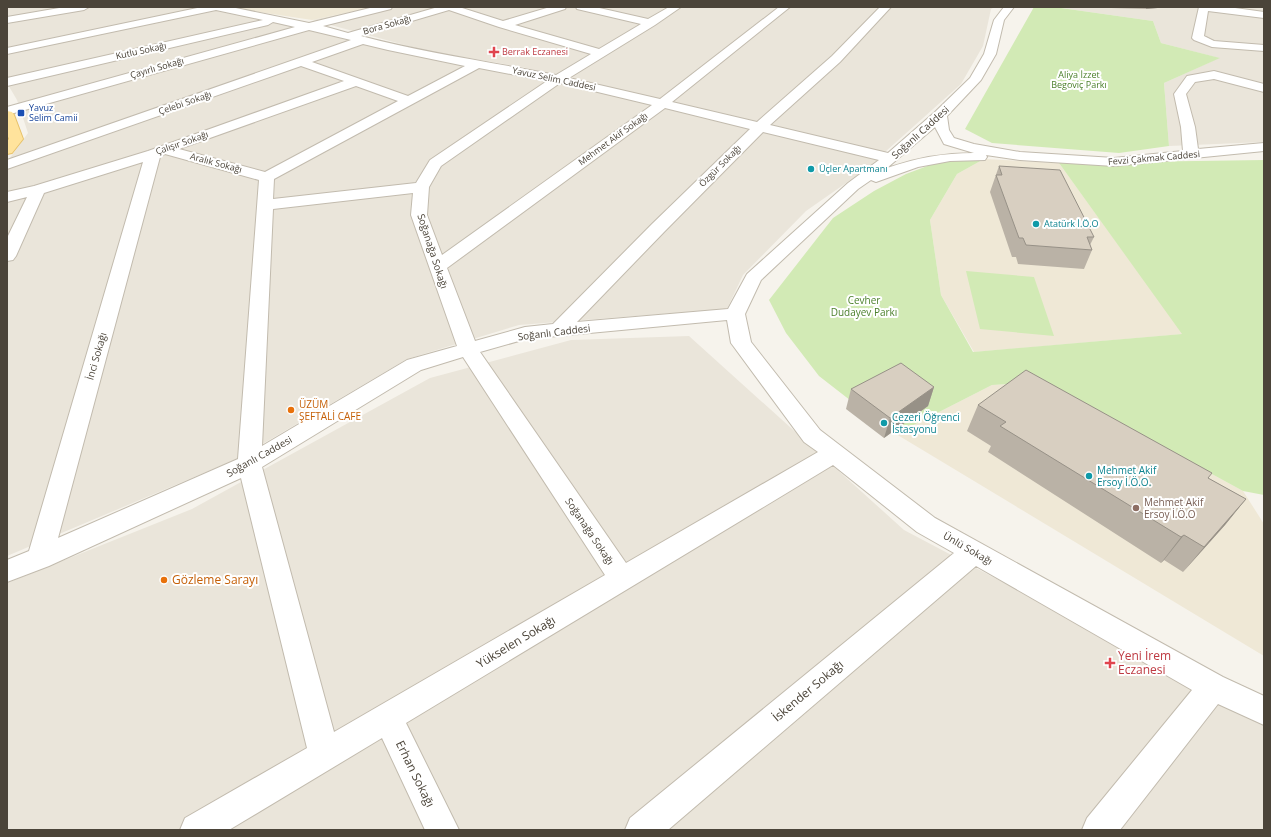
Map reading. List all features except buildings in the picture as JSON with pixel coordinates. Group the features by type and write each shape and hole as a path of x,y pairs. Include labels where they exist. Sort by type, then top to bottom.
{"main road":[{"path":"7,115 16,139 7,150"}],"street":[{"path":"7,20 84,7"},
{"path":"7,51 216,7"},
{"name":"Yavuz Selim Caddesi","path":"216,7 441,58 558,79 891,158"},
{"name":"Çayırlı Sokağı","path":"7,110 307,27 387,7"},
{"path":"504,25 561,7"},
{"path":"581,7 651,23"},
{"name":"Soğanağa Sokağı","path":"622,579 468,350 419,214 421,187 435,163 558,79 676,7"},
{"name":"Mehmet Akif Sokağı","path":"437,267 662,104 785,7"},
{"name":"Özgür Sokağı","path":"559,330 658,228 760,127 836,59 886,7"},
{"name":"Soğanlı Caddesi","path":"7,571 40,558 249,464 414,365 525,334 735,314 753,278 853,186 891,158 940,116 975,80 990,54 999,20 1009,7"},
{"path":"1264,15 1205,7 1203,9 1198,38 1212,44 1264,48"},
{"path":"455,8 504,25 600,53"},
{"name":"Bora Sokağı","path":"348,36 455,8"},
{"name":"Kutlu Sokağı","path":"7,82 275,20"},
{"name":"Çelebi Sokağı","path":"7,165 362,40"},
{"path":"301,62 408,100"},
{"path":"324,755 249,464 267,177 477,64"},
{"path":"1191,155 1188,127 1180,94 1191,79 1214,75 1264,88"},
{"name":"Çalışır Sokağı","path":"7,196 38,190 159,152 354,82"},
{"path":"940,116 942,130 949,140 972,148 1020,156"},
{"name":"Fevzi Çakmak Caddesi","path":"1020,156 1114,162 1264,147"},
{"name":"Aralık Sokağı","path":"159,152 267,177"},
{"name":"İnci Sokağı","path":"40,558 159,152"},
{"path":"853,186 915,163 950,157 1020,156"},
{"path":"265,205 421,187"},
{"path":"7,256 38,190"},
{"name":"Ünlü Sokağı","path":"735,314 741,343 812,436 926,525 1213,688 1264,711"},
{"name":"Yükselen Sokağı","path":"198,830 834,453"},
{"name":"İskender Sokağı","path":"642,830 974,552"},
{"path":"1099,830 1213,688"},
{"name":"Erhan Sokağı","path":"388,718 442,830"}],"shaded area":[{"path":"7,7 202,7 347,38 458,64 564,84 879,160 806,211 743,275 727,309 519,325 407,359 237,459 7,556 7,162 28,133 17,100 7,83"},
{"path":"227,7 374,7 312,20"},
{"path":"374,7 995,7 991,9 983,46 961,84 885,152 522,67 427,51 312,20"},
{"path":"1054,7 1264,7 1264,142 1169,146 1164,83 1219,58 1161,43 1153,21"},
{"path":"984,159 1059,163 1183,334 974,352 941,295 930,220 957,174"},
{"path":"689,336 904,530 1264,720 1264,830 7,830 7,583 192,509 430,378 571,340"},
{"name":"Mehmet Akif Ersoy İ.Ö.O","path":"1043,382 1243,491 1264,524 1264,656 896,434 992,385"}],"green space":[{"name":"Aliya İzzet Begoviç Parkı","path":"1034,7 1054,7 1153,21 1161,43 1220,58 1164,83 1169,146 1119,153 992,143 965,129"},
{"name":"Cevher Dudayev Parkı","path":"953,159 984,159 957,174 930,220 941,295 973,352 1182,334 1059,163 1264,160 1264,495 1243,491 1043,382 992,385 896,434 819,376 786,333 769,300 833,218 874,191 906,174 930,165"},
{"path":"966,271 1034,277 1054,336 980,329"}],"place":[{"name":"Berrak Eczanesi","path":"494,52"},
{"name":"Yavuz Selim Camii","path":"21,113"},
{"name":"Üçler Apartmanı","path":"811,169"},
{"name":"Atatürk İ.Ö.O","path":"1036,224"},
{"name":"ÜZÜM ŞEFTALİ CAFE","path":"291,410"},
{"name":"Cezeri Öğrenci İstasyonu","path":"884,423"},
{"name":"Mehmet Akif Ersoy İ.Ö.O.","path":"1089,476"},
{"name":"Mehmet Akif Ersoy İ.Ö.O","path":"1136,508"},
{"name":"Gözleme Sarayı","path":"164,580"},
{"name":"Yeni İrem Eczanesi","path":"1110,663"}]}
